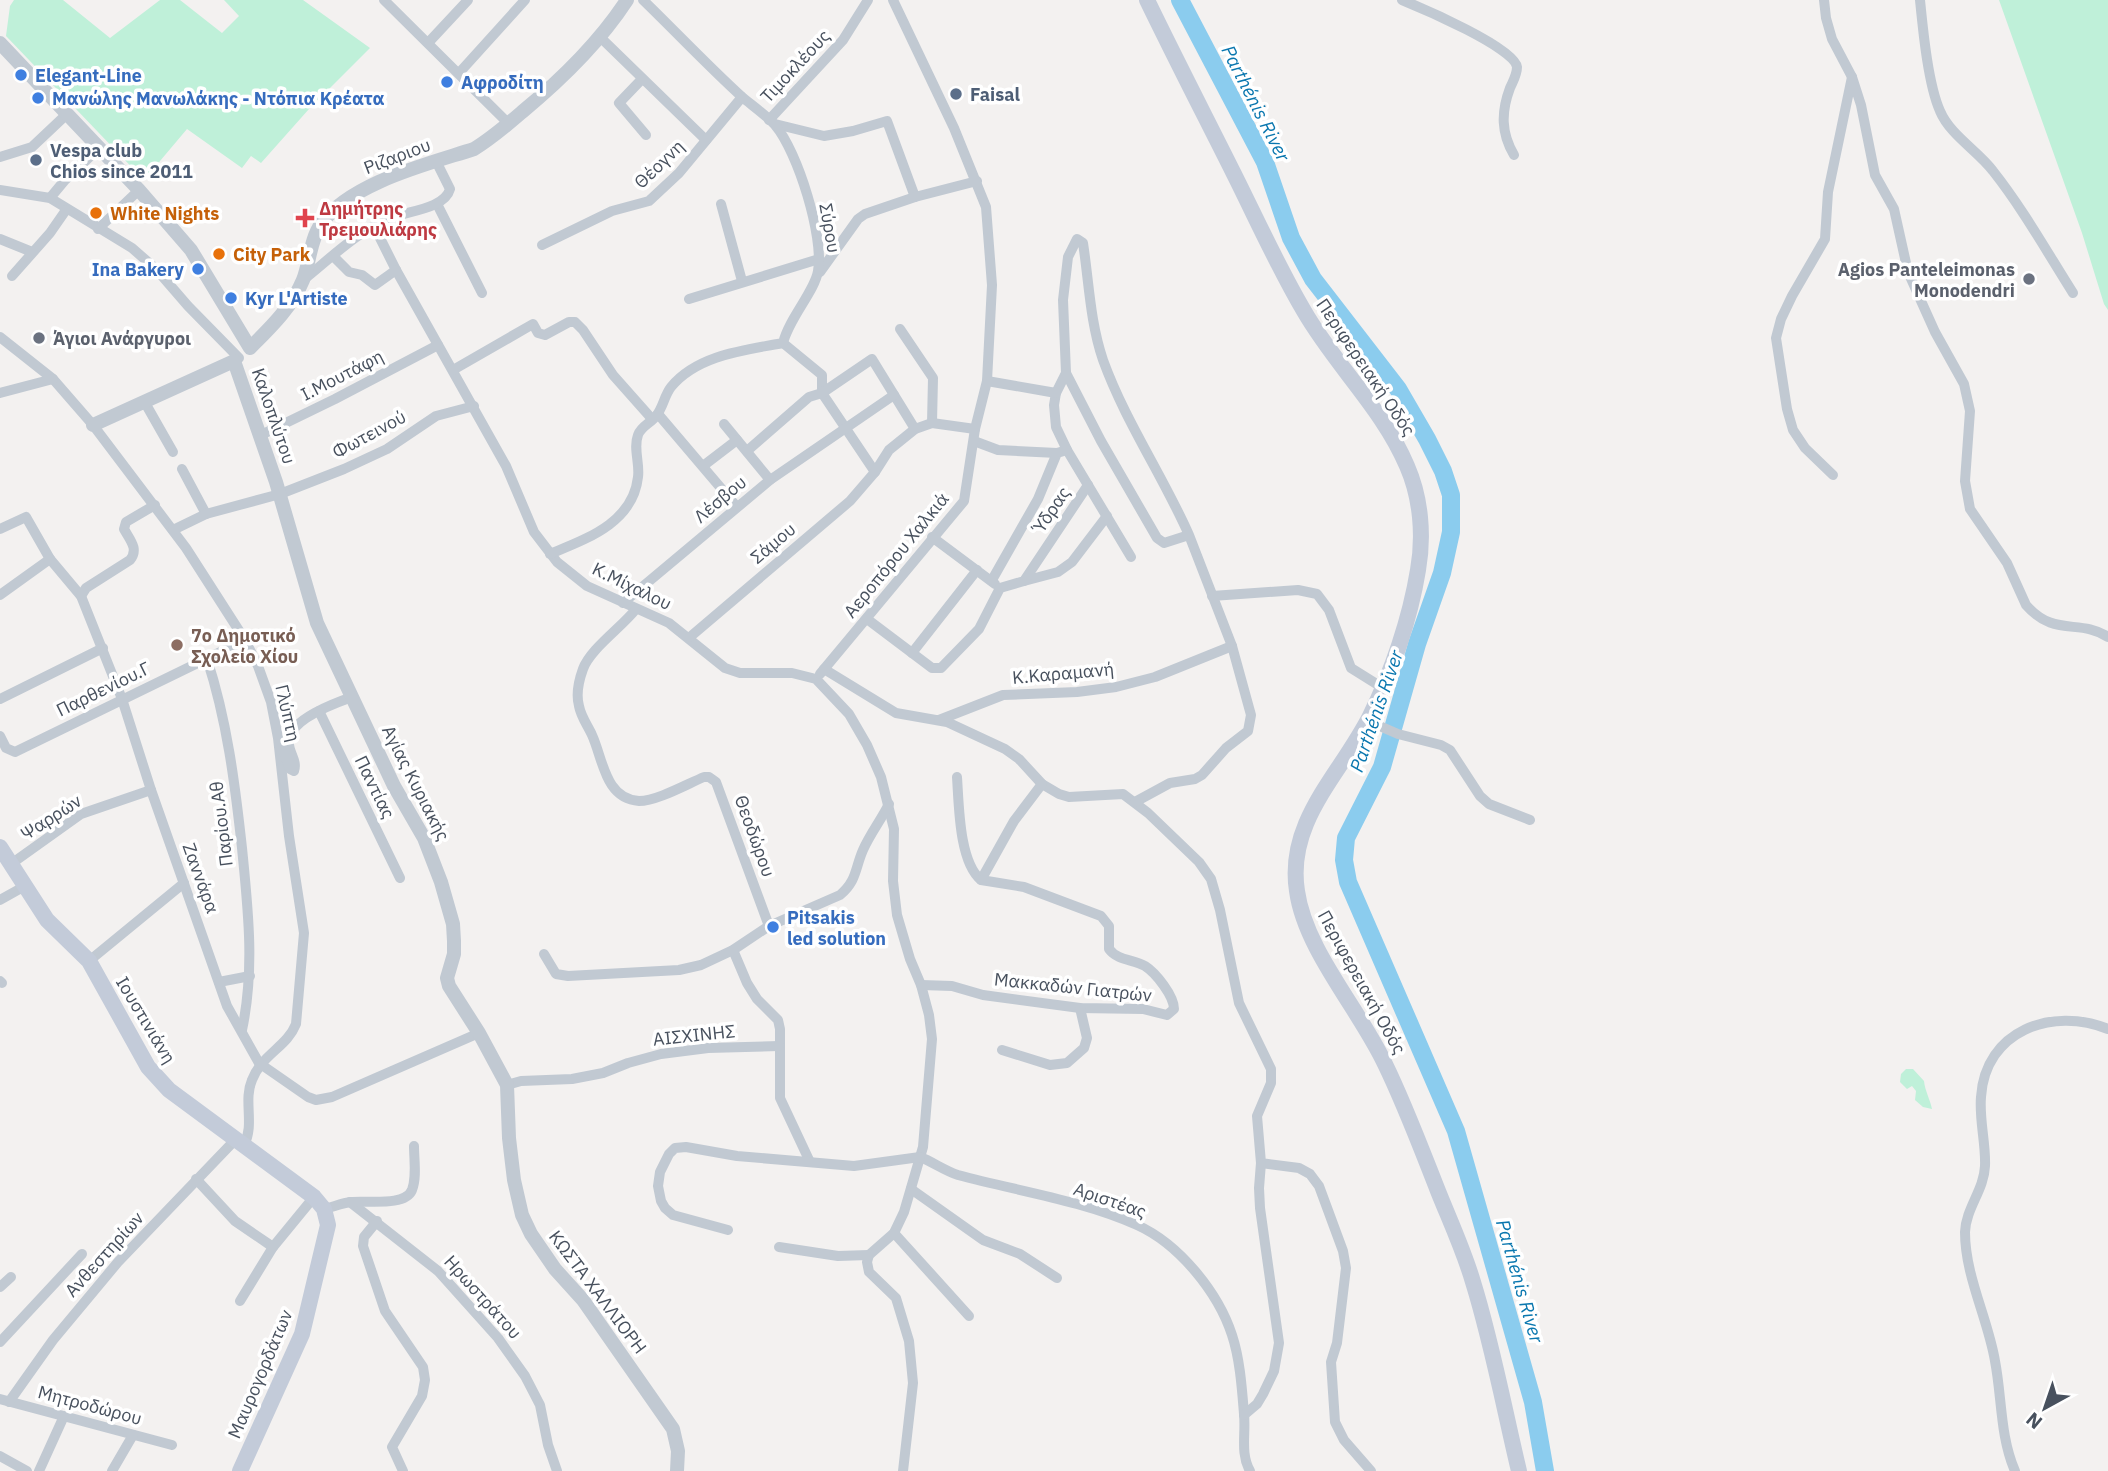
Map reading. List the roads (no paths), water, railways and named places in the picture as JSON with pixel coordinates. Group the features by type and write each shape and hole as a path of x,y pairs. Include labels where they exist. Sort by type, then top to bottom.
{"main road":[{"name":"Περιφερειακή Οδός","path":"1147,0 1303,310 1396,443 1413,482 1420,519 1418,572 1399,642 1373,723 1328,782 1303,830 1295,864 1297,893 1300,908 1312,936 1383,1059 1465,1258 1477,1294 1519,1471"},
{"name":"Ιουστινιάνη","path":"0,847 47,920 89,961 148,1067 169,1090 319,1203"},
{"name":"Μαυρογορδάτων","path":"240,1471 302,1334 327,1234 328,1225 319,1203"}],"street":[{"path":"384,0 509,124"},
{"path":"428,43 467,0"},
{"path":"459,73 525,0"},
{"name":"Ριζαριου","path":"241,356 274,324 295,296 303,281 315,235 332,212 369,186 474,149 490,139 553,87 600,37 627,0"},
{"path":"643,0 742,97 772,122 824,136 887,121 915,197"},
{"name":"Τιμοκλέους","path":"772,122 839,46 868,0"},
{"name":"Αεροπόρου Χαλκιά","path":"816,679 964,501 975,429 987,381 992,285 986,207 954,128 893,0"},
{"path":"1402,0 1489,42 1512,57 1517,67 1507,100 1503,129 1514,155"},
{"path":"1825,0 1826,18 1832,39 1852,77 1866,125 1875,175 1894,209 1908,272 1935,332 1964,384 1970,411 1965,481 1970,509 1998,548 2032,612 2056,626 2089,628 2108,637"},
{"path":"1920,0 1924,39 1942,117 1981,156 2002,182 2073,293"},
{"path":"600,37 706,140"},
{"path":"0,43 139,190 191,250 241,356 93,425"},
{"path":"1833,475 1805,448 1793,430 1776,338 1791,296 1825,239 1828,191 1852,77"},
{"path":"642,79 619,103 646,135"},
{"name":"Θέογνη","path":"542,245 612,211 649,201 679,173 742,97"},
{"path":"0,157 32,147 67,114"},
{"name":"Σύρου","path":"772,122 793,157 801,179 815,224 819,259 818,275 786,330 783,343"},
{"path":"50,198 99,148"},
{"path":"303,281 374,226 437,204 447,196 450,189 436,161"},
{"path":"818,275 858,219 876,209 977,181"},
{"name":"Καλοπλύτου","path":"0,190 50,198 132,248 241,356 261,435 280,494"},
{"path":"98,229 139,190"},
{"path":"437,204 482,293"},
{"path":"721,204 742,281"},
{"path":"12,276 66,210"},
{"name":"Κ.Μίχαλου","path":"374,226 506,466 531,526 550,554 587,586 669,623 725,668 732,671 792,673 816,679"},
{"path":"0,239 32,252"},
{"path":"1135,802 1170,783 1195,779 1202,775 1226,748 1248,731 1251,715 1232,646 1189,536 1138,437 1103,359 1091,308 1083,243 1077,239 1068,257 1063,300 1066,373 1101,441 1157,538 1164,543 1189,536"},
{"path":"333,256 349,272 362,275 374,285 396,270"},
{"path":"689,299 819,259"},
{"path":"453,370 533,324 538,333 545,335 569,322 575,322 613,375 703,466 737,507"},
{"path":"900,329 933,378 932,423"},
{"name":"Γλύπτη","path":"0,337 53,379 93,425 155,505 245,639 265,685 278,738 304,933 296,1024 290,1035 259,1063"},
{"path":"550,554 600,533 620,516 632,496 638,478 636,441 639,432 655,417 670,388 711,359 783,343 822,375 821,393 875,472"},
{"name":"Ι.Μουτάφη","path":"261,435 438,345"},
{"path":"747,451 809,397 821,393 872,359 915,429 932,423 975,429"},
{"name":"Ύδρας","path":"1024,581 1088,485 1062,452 1054,417 1056,393 1066,373"},
{"path":"0,393 53,379"},
{"path":"987,381 1056,393"},
{"name":"Λέσβου","path":"623,603 770,480 894,395"},
{"path":"144,401 173,452"},
{"name":"Φωτεινού","path":"173,530 206,514 280,494 387,449 436,416 474,406"},
{"path":"724,424 770,480"},
{"name":"Σάμου","path":"690,638 850,501 875,472 889,450 915,429"},
{"path":"703,466 737,440"},
{"path":"867,619 932,668 942,667 979,629 996,584 1062,452 998,450 974,441"},
{"path":"182,470 206,514"},
{"path":"1088,485 1130,557"},
{"name":"Αγίας Κυριακής","path":"280,494 312,608 394,786 429,849 441,881 453,923 454,954 447,978 449,986 479,1033 507,1085"},
{"path":"81,596 86,588 130,560 135,548 124,529 126,522 155,505"},
{"path":"932,537 996,584 1024,581 1065,568 1107,516"},
{"name":"Ζαννάρα","path":"0,529 26,517 50,559 81,596 122,699 227,1006 259,1063"},
{"path":"0,595 50,559"},
{"path":"912,653 977,570"},
{"path":"1212,596 1298,590 1317,594 1329,610 1351,668 1383,688"},
{"name":"Θεοδώρου","path":"636,609 590,657 583,667 579,685 579,708 598,748 605,773 617,791 638,801 650,799 704,777 716,782 769,926"},
{"name":"Παρθενίου.Γ","path":"0,736 6,748 15,752 245,639"},
{"name":"Κ.Καραμανή","path":"937,721 1003,695 1077,692 1116,687 1155,677 1232,646"},
{"path":"0,699 103,648"},
{"name":"Παρίου.Αθ","path":"207,659 231,758 247,905 250,976 242,1030"},
{"path":"824,669 896,713 957,726 1005,749 1051,791 1069,797 1119,793 1135,802 1199,862 1211,879 1239,1003 1271,1069 1271,1083 1257,1116 1261,1163 1259,1188 1279,1343 1276,1365 1269,1382 1257,1404 1244,1415"},
{"path":"816,679 849,715 867,745 881,777 894,829 893,881 896,908 910,959 921,985 932,1039 920,1157 911,1189 894,1233 869,1255 867,1262 869,1272 897,1298 909,1341 914,1383 903,1471"},
{"path":"278,738 290,769 294,771 296,763 289,739 301,723 319,711 352,697"},
{"name":"Παντίας","path":"319,711 400,878"},
{"path":"1373,723 1398,734 1441,745 1450,750 1480,796 1489,804 1530,820"},
{"path":"957,777 968,862 981,880 1014,821 1042,784"},
{"name":"Ψαρρών","path":"11,864 81,814 151,790"},
{"path":"544,954 556,974 576,976 679,970 701,965 733,950 769,926 848,889 853,882 862,852 889,804"},
{"name":"Μακκαδών Γιατρών","path":"921,985 943,985 982,995 1080,1008 1143,1009 1167,1015 1174,1007 1174,1003 1154,975 1144,965 1112,954 1109,949 1109,926 1101,916 1024,887 981,880"},
{"path":"89,961 184,883"},
{"path":"0,901 24,886"},
{"path":"733,950 757,999 778,1020 780,1098 810,1162"},
{"path":"219,982 250,976"},
{"path":"1002,1050 1050,1065 1067,1063 1084,1048 1087,1038 1080,1008"},
{"path":"2015,1471 2007,1451 1995,1359 1973,1278 1965,1231 1968,1213 1984,1174 1980,1114 1982,1087 1989,1066 1998,1052 2031,1025 2045,1021 2081,1021 2108,1029"},
{"path":"240,1142 249,1129 247,1094 259,1063 316,1100 332,1097 479,1033"},
{"name":"ΑΙΣΧΙΝΗΣ","path":"507,1085 572,1079 603,1073 660,1054 708,1048 779,1046"},
{"name":"ΚΩΣΤΑ ΧΑΛΛΙΟΡΗ","path":"507,1085 509,1138 522,1215 538,1246 583,1300 668,1421 677,1441 677,1471"},
{"name":"Ανθεστηρίων","path":"4,1401 95,1289 196,1180 240,1142"},
{"path":"240,1301 273,1247 319,1203 397,1201 411,1193 414,1180 414,1146"},
{"path":"728,1230 673,1215 665,1208 658,1186 660,1172 669,1154 676,1148 854,1166 920,1157"},
{"name":"Αριστέας","path":"920,1157 954,1173 1024,1190 1127,1222 1149,1232 1182,1257 1212,1296 1231,1332 1244,1415 1244,1458 1250,1471"},
{"path":"1261,1163 1299,1168 1310,1174 1319,1186 1343,1251 1346,1268 1337,1343 1331,1365 1335,1422 1344,1440 1371,1471"},
{"path":"196,1180 235,1221 273,1247"},
{"path":"911,1189 983,1240 1020,1254 1057,1279"},
{"name":"Ηρωστράτου","path":"350,1202 438,1271 510,1355 540,1405 548,1445 557,1471"},
{"path":"377,1221 364,1237 363,1247 385,1311 423,1367 425,1380 422,1396 394,1441 393,1453 403,1471"},
{"path":"894,1233 970,1316"},
{"path":"779,1247 838,1256 869,1255"},
{"path":"0,1342 82,1254"},
{"path":"0,1287 11,1277"},
{"name":"Μητροδώρου","path":"4,1401 172,1445"},
{"path":"40,1471 64,1416"},
{"path":"112,1471 133,1435"},
{"path":"0,1456 27,1471"}],"waterway":[{"name":"Parthénis River","path":"1180,0 1265,162 1291,238 1313,279 1398,389 1427,439 1443,471 1451,495 1451,532 1442,573 1417,644 1382,767 1346,838 1344,860 1348,882 1456,1131 1533,1402 1545,1471"}],"place":[{"name":"Elegant-Line","path":"21,75"},
{"name":"Αφροδίτη","path":"447,82"},
{"name":"Faisal","path":"956,94"},
{"name":"Μανώλης Μανωλάκης - Ντόπια Κρέατα","path":"38,98"},
{"name":"Vespa club Chios since 2011","path":"36,160"},
{"name":"White Nights","path":"96,213"},
{"name":"Δημήτρης Τρεμουλιάρης","path":"305,218"},
{"name":"City Park","path":"219,254"},
{"name":"Ina Bakery","path":"198,269"},
{"name":"Agios Panteleimonas Monodendri","path":"2029,279"},
{"name":"Kyr L'Artiste","path":"231,298"},
{"name":"Άγιοι Ανάργυροι","path":"39,338"},
{"name":"7ο Δημοτικό Σχολείο Χίου","path":"177,645"},
{"name":"Pitsakis led solution","path":"773,927"}]}
